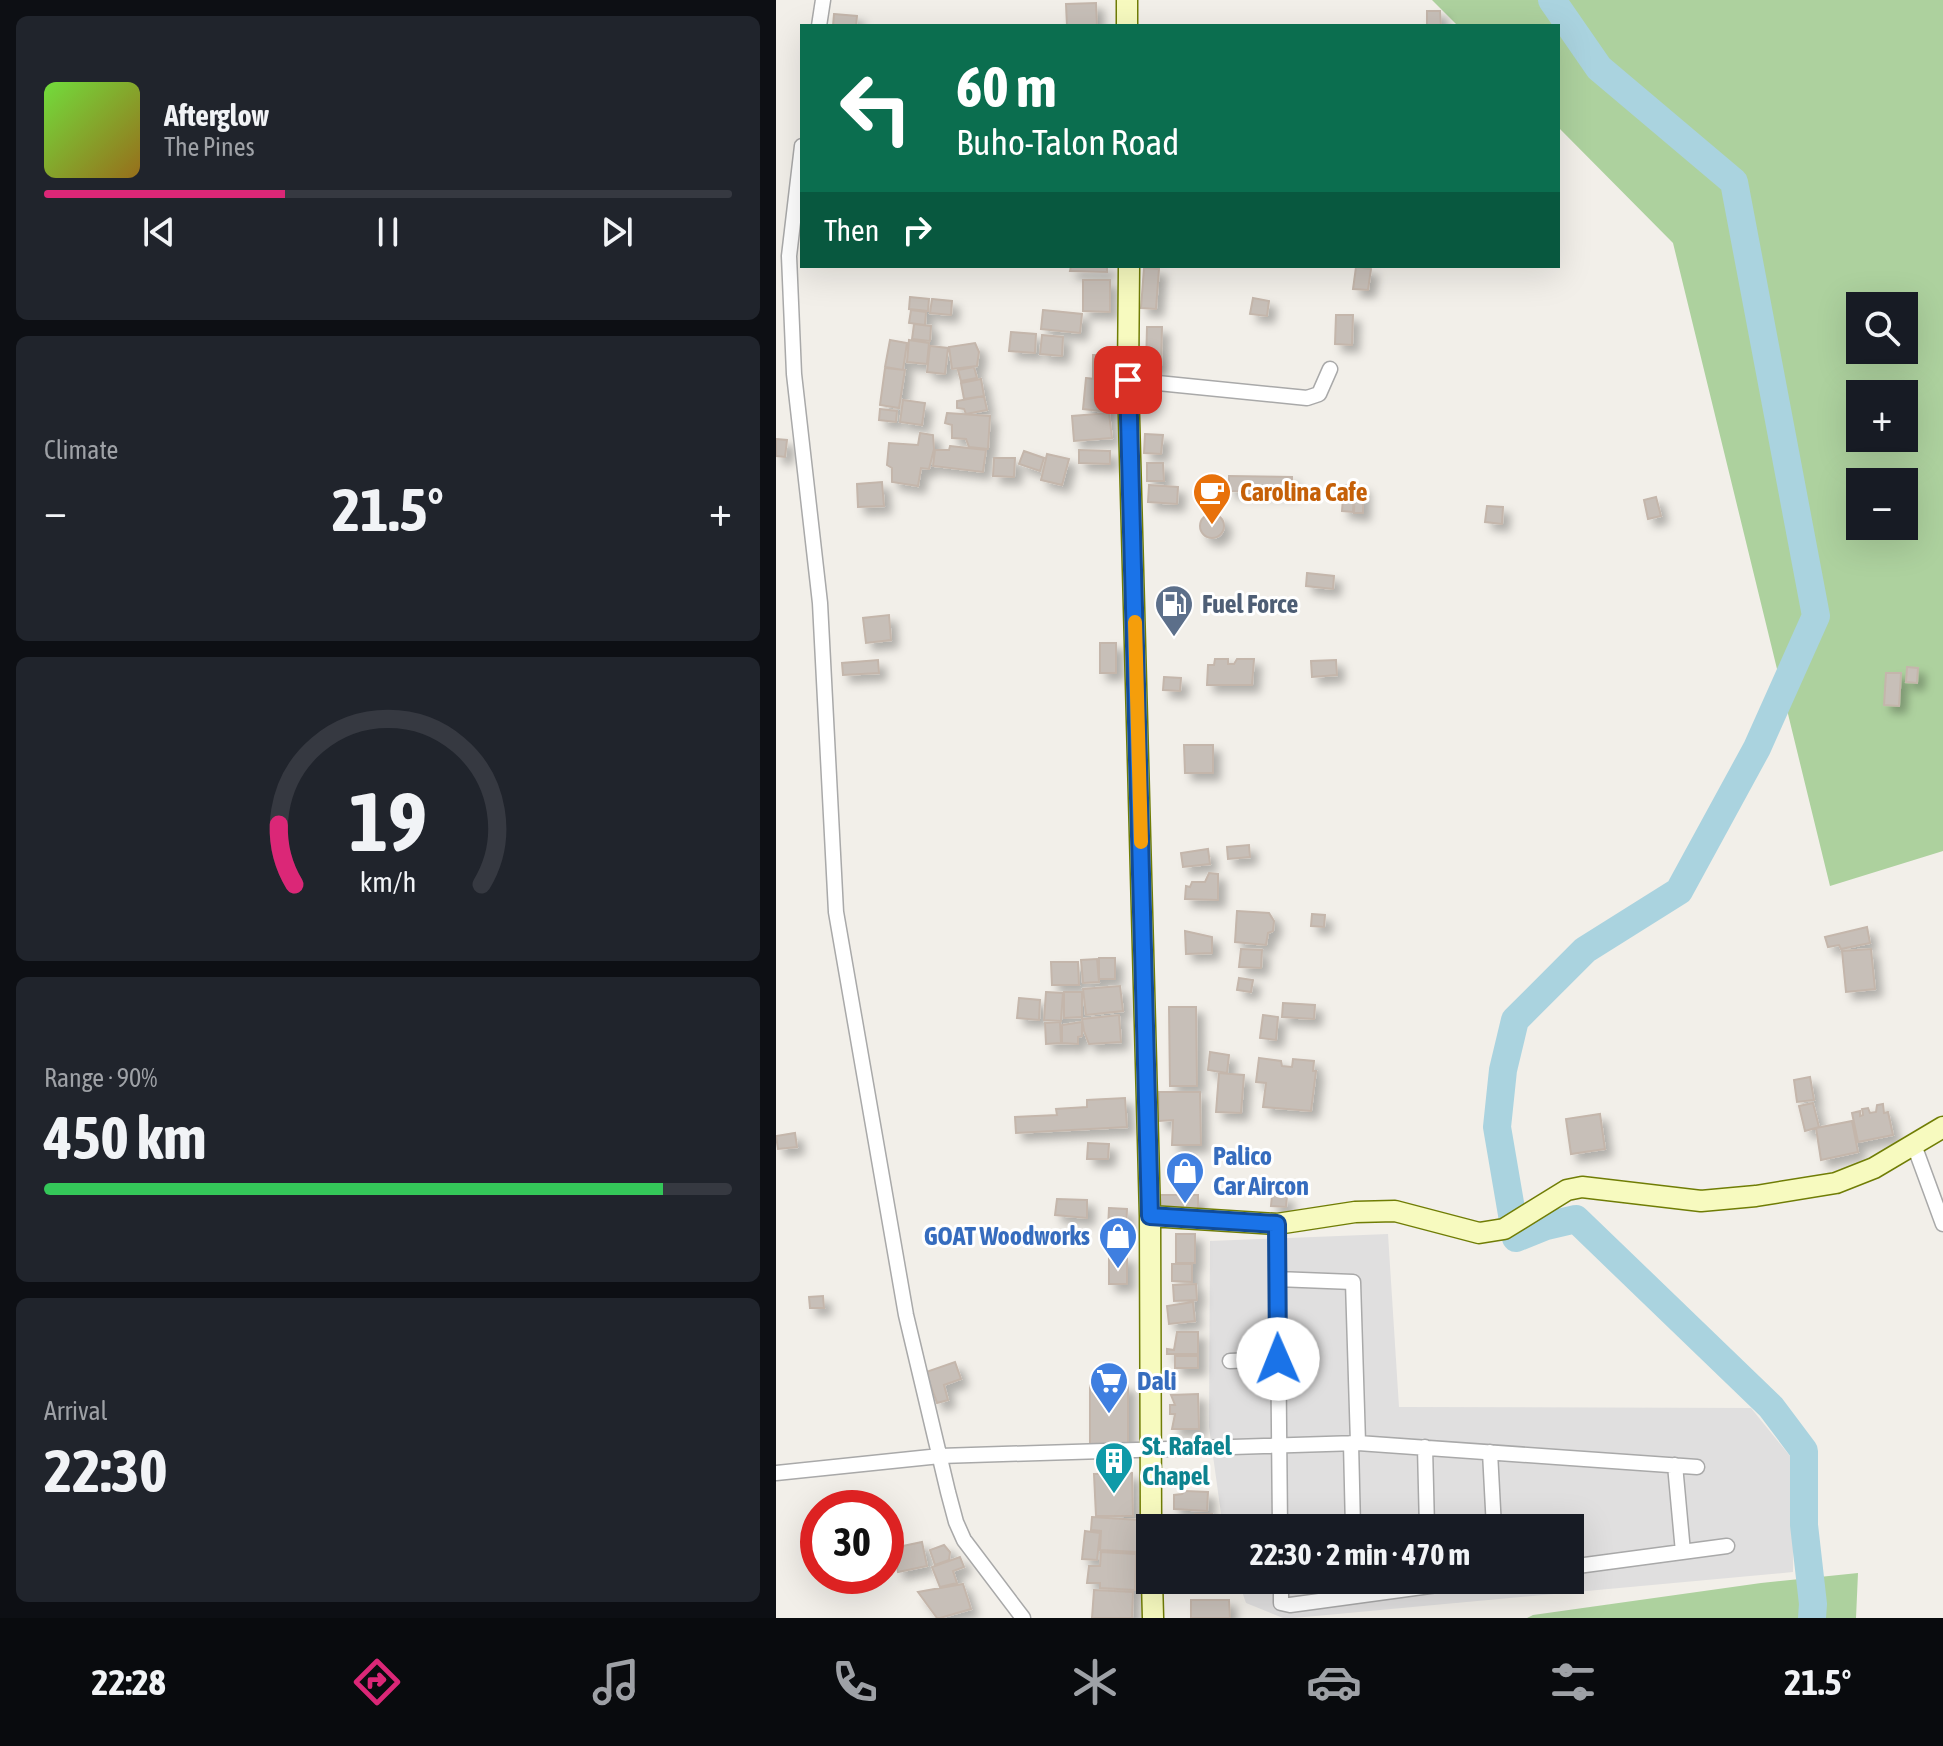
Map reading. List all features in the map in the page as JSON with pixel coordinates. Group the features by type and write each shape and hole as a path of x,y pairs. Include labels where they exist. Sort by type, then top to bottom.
{"main road":[{"path":"1127,0 1127,24"},
{"path":"1129,268 1128,380 1150,1216 1151,1514"},
{"path":"1150,1216 1277,1224 1355,1212 1395,1211 1479,1233 1504,1229 1567,1190 1582,1187 1701,1201 1836,1183 1874,1168 1943,1127"},
{"path":"1152,1594 1153,1618"}],"street":[{"path":"819,24 823,0"},
{"path":"800,163 789,271 794,374 820,603 836,912 906,1315 956,1522 964,1540 1023,1618"},
{"path":"1128,380 1307,398 1319,394 1330,369"},
{"path":"1914,1145 1943,1224"},
{"path":"1277,1224 1280,1514"},
{"path":"1277,1279 1353,1282 1353,1514"},
{"path":"1230,1361 1278,1359"},
{"path":"776,1473 940,1456 1355,1443 1697,1467"},
{"path":"1425,1447 1427,1514"},
{"path":"1490,1452 1493,1514"},
{"path":"1675,1465 1683,1552"},
{"path":"1584,1565 1727,1546"},
{"path":"1281,1594 1281,1603 1290,1605 1366,1594"}],"shaded area":[{"path":"1388,1234 1399,1407 1751,1408 1794,1461 1793,1572 1584,1591 1584,1514 1221,1514 1209,1427 1210,1241"},
{"path":"1243,1594 1554,1594 1294,1618 1283,1618 1246,1603"}],"green space":[{"path":"1432,0 1943,0 1943,851 1830,886 1673,243 1560,129 1560,24 1456,24"},
{"path":"1858,1573 1856,1618 1527,1618 1761,1583"}],"building":[{"path":"1096,3 1097,24 1067,24 1066,4"},
{"path":"1427,11 1440,11 1441,24 1427,24"},
{"path":"834,14 857,16 856,24 833,24"},
{"path":"1071,268 1107,268 1107,272 1070,271"},
{"path":"1144,268 1159,269 1156,309 1141,308"},
{"path":"1356,268 1371,269 1368,290 1353,289"},
{"path":"1083,280 1110,280 1110,312 1083,311"},
{"path":"910,297 929,299 928,311 909,309"},
{"path":"1253,298 1269,301 1267,316 1250,314"},
{"path":"932,299 952,301 951,315 930,313"},
{"path":"911,310 926,312 925,325 909,323"},
{"path":"1043,310 1082,314 1080,333 1041,329"},
{"path":"1336,315 1353,315 1352,345 1335,344"},
{"path":"914,324 931,326 930,341 912,339"},
{"path":"1147,327 1162,327 1161,367 1146,367"},
{"path":"1011,332 1036,334 1035,353 1009,351"},
{"path":"1042,335 1063,337 1062,356 1040,354"},
{"path":"890,340 907,343 903,370 885,367"},
{"path":"909,340 929,343 927,364 907,362"},
{"path":"975,343 979,352 977,366 952,369 949,347"},
{"path":"930,346 948,348 945,374 927,372"},
{"path":"1093,355 1114,355 1114,378 1093,377"},
{"path":"974,367 977,378 961,381 958,370"},
{"path":"885,368 905,370 899,408 880,405"},
{"path":"1086,378 1113,381 1109,412 1083,409"},
{"path":"981,379 984,396 964,399 961,383"},
{"path":"984,396 987,410 966,414 964,409 957,408 957,401"},
{"path":"903,400 925,403 922,425 900,422"},
{"path":"880,409 897,411 896,422 879,420"},
{"path":"947,413 990,416 988,449 969,447 966,439 952,438 952,425 945,423"},
{"path":"1109,413 1112,438 1074,441 1072,416"},
{"path":"920,433 933,435 934,449 929,469 921,468 918,486 892,482 892,468 887,465 889,443 918,445"},
{"path":"1145,434 1163,435 1161,454 1144,453"},
{"path":"776,439 787,440 785,457 776,456"},
{"path":"950,446 986,450 983,472 933,466 935,450 949,450"},
{"path":"1079,450 1110,451 1110,464 1079,463"},
{"path":"1024,451 1044,458 1040,471 1019,464"},
{"path":"1047,454 1069,459 1062,485 1041,480"},
{"path":"994,458 1015,458 1014,477 993,476"},
{"path":"1147,463 1163,463 1164,481 1147,481"},
{"path":"1229,476 1292,477 1292,492 1229,491"},
{"path":"882,482 884,506 858,507 857,484"},
{"path":"1149,485 1178,487 1177,504 1148,502"},
{"path":"1344,485 1354,486 1353,512 1342,511"},
{"path":"1355,485 1363,486 1363,513 1354,513"},
{"path":"1656,497 1661,516 1648,519 1644,500"},
{"path":"1487,506 1503,507 1502,524 1485,522"},
{"name":"Carolina Cafe","path":"1212,514 1223,521 1224,526 1217,537 1212,538 1201,531 1200,526 1207,515"},
{"path":"1307,573 1334,576 1333,589 1306,586"},
{"path":"889,615 891,640 866,643 863,618"},
{"path":"1100,643 1116,643 1116,673 1100,673"},
{"path":"1215,659 1228,659 1228,664 1234,664 1237,659 1254,659 1252,685 1207,685 1208,665 1214,665"},
{"path":"878,660 879,673 843,675 842,663"},
{"path":"1336,660 1337,675 1312,677 1311,661"},
{"path":"1907,667 1918,668 1917,683 1906,682"},
{"path":"1886,673 1901,673 1899,706 1884,705"},
{"path":"1164,677 1181,678 1180,691 1163,690"},
{"path":"1184,745 1213,745 1213,773 1185,773"},
{"path":"1249,845 1250,857 1228,859 1227,847"},
{"path":"1208,849 1210,864 1183,867 1181,853"},
{"path":"1209,873 1218,874 1218,900 1185,899 1186,886 1190,887 1192,882 1205,882"},
{"path":"1237,911 1269,913 1274,921 1266,945 1235,942"},
{"path":"1312,914 1325,915 1324,927 1311,926"},
{"path":"1867,927 1870,943 1841,949 1839,945 1828,947 1825,937"},
{"path":"1185,931 1212,937 1212,953 1186,954"},
{"path":"1241,949 1262,950 1261,968 1239,967"},
{"path":"1871,949 1875,989 1846,992 1842,951"},
{"path":"1099,958 1115,958 1115,979 1099,979"},
{"path":"1097,959 1099,982 1083,983 1081,960"},
{"path":"1051,962 1078,962 1079,985 1052,985"},
{"path":"1239,978 1253,980 1251,992 1237,990"},
{"path":"1120,986 1123,1011 1086,1015 1083,989"},
{"path":"1046,992 1063,993 1061,1021 1044,1020"},
{"path":"1064,992 1082,992 1082,1017 1064,1018"},
{"path":"1019,998 1040,1000 1039,1020 1017,1018"},
{"path":"1283,1003 1315,1005 1314,1019 1282,1017"},
{"path":"1169,1007 1196,1007 1197,1086 1170,1086"},
{"path":"1119,1015 1121,1042 1089,1044 1082,1019"},
{"path":"1263,1015 1278,1017 1276,1040 1260,1038"},
{"path":"1060,1022 1061,1043 1046,1044 1045,1023"},
{"path":"1082,1022 1082,1036 1078,1037 1078,1044 1062,1043 1062,1025"},
{"path":"1210,1052 1229,1055 1227,1073 1208,1070"},
{"path":"1259,1058 1281,1061 1282,1066 1292,1067 1293,1059 1314,1061 1313,1071 1316,1071 1311,1111 1263,1107 1266,1083 1256,1082"},
{"path":"1219,1073 1244,1075 1241,1113 1216,1112"},
{"path":"1810,1077 1814,1100 1797,1102 1794,1080"},
{"path":"1159,1092 1200,1092 1201,1145 1172,1145 1173,1120 1159,1121"},
{"path":"1125,1098 1127,1127 1016,1133 1015,1117 1057,1115 1056,1109 1087,1107 1087,1100"},
{"path":"1813,1103 1819,1127 1805,1131 1799,1106"},
{"path":"1883,1104 1893,1135 1858,1142 1852,1113 1860,1111 1860,1116 1863,1115 1862,1109 1868,1108 1870,1113 1876,1112 1877,1105"},
{"path":"1600,1114 1605,1149 1571,1154 1566,1119"},
{"path":"1852,1121 1858,1152 1821,1160 1816,1128"},
{"path":"795,1133 797,1147 778,1149 776,1136"},
{"path":"1088,1143 1109,1144 1108,1159 1087,1159"},
{"path":"1159,1195 1198,1195 1198,1209 1159,1209"},
{"path":"1272,1195 1287,1196 1286,1207 1271,1206"},
{"path":"1057,1199 1087,1200 1087,1218 1055,1215"},
{"path":"1109,1208 1127,1209 1126,1230 1108,1229"},
{"path":"1176,1234 1195,1234 1195,1263 1176,1263"},
{"name":"GOAT Woodworks","path":"1109,1256 1127,1256 1127,1284 1109,1284"},
{"path":"1172,1264 1192,1264 1192,1282 1172,1281"},
{"path":"1196,1284 1197,1300 1174,1301 1173,1285"},
{"path":"823,1296 824,1308 810,1308 809,1297"},
{"path":"1193,1302 1195,1321 1169,1324 1167,1306"},
{"path":"1177,1332 1198,1332 1198,1354 1167,1354 1167,1349 1174,1350"},
{"path":"1175,1356 1198,1356 1198,1368 1175,1368"},
{"path":"955,1362 961,1379 944,1385 948,1400 937,1403 926,1372"},
{"name":"Dali","path":"1090,1385 1128,1385 1128,1444 1090,1444"},
{"path":"1198,1394 1199,1429 1172,1429 1175,1414 1170,1414 1170,1405 1175,1405 1171,1395"},
{"name":"St. Rafael Chapel","path":"1132,1473 1133,1516 1096,1516 1094,1474"},
{"path":"1185,1491 1208,1492 1207,1511 1174,1509 1174,1495"},
{"path":"1092,1517 1136,1520 1136,1552 1100,1550 1101,1531 1091,1530"},
{"path":"1085,1531 1100,1533 1097,1560 1082,1559"},
{"path":"922,1542 927,1566 904,1571 904,1546"},
{"path":"944,1545 950,1552 949,1560 935,1565 930,1550"},
{"path":"1101,1552 1136,1554 1135,1590 1100,1588 1100,1583 1087,1583 1089,1566 1100,1566"},
{"path":"960,1557 964,1567 953,1571 957,1583 940,1587 932,1567"},
{"path":"963,1584 971,1609 940,1618 918,1592"},
{"path":"1094,1590 1133,1592 1132,1618 1092,1618"},
{"path":"1191,1600 1229,1600 1230,1618 1191,1618"}],"waterway":[{"path":"1552,0 1599,68 1734,182 1816,616 1757,748 1679,891 1585,950 1515,1020 1503,1070 1497,1127 1516,1238 1576,1219 1771,1407 1804,1451 1804,1525 1812,1618"}],"slow traffic":[{"path":"1135,622 1141,842"}],"place":[{"name":"Carolina Cafe","path":"1212,526"},
{"name":"Fuel Force","path":"1174,638"},
{"name":"Palico Car Aircon","path":"1185,1205"},
{"name":"GOAT Woodworks","path":"1118,1270"},
{"name":"Dali","path":"1109,1415"},
{"name":"St. Rafael Chapel","path":"1114,1495"}],"route":[{"path":"1128,380 1150,1216 1277,1224 1278,1359"}]}
